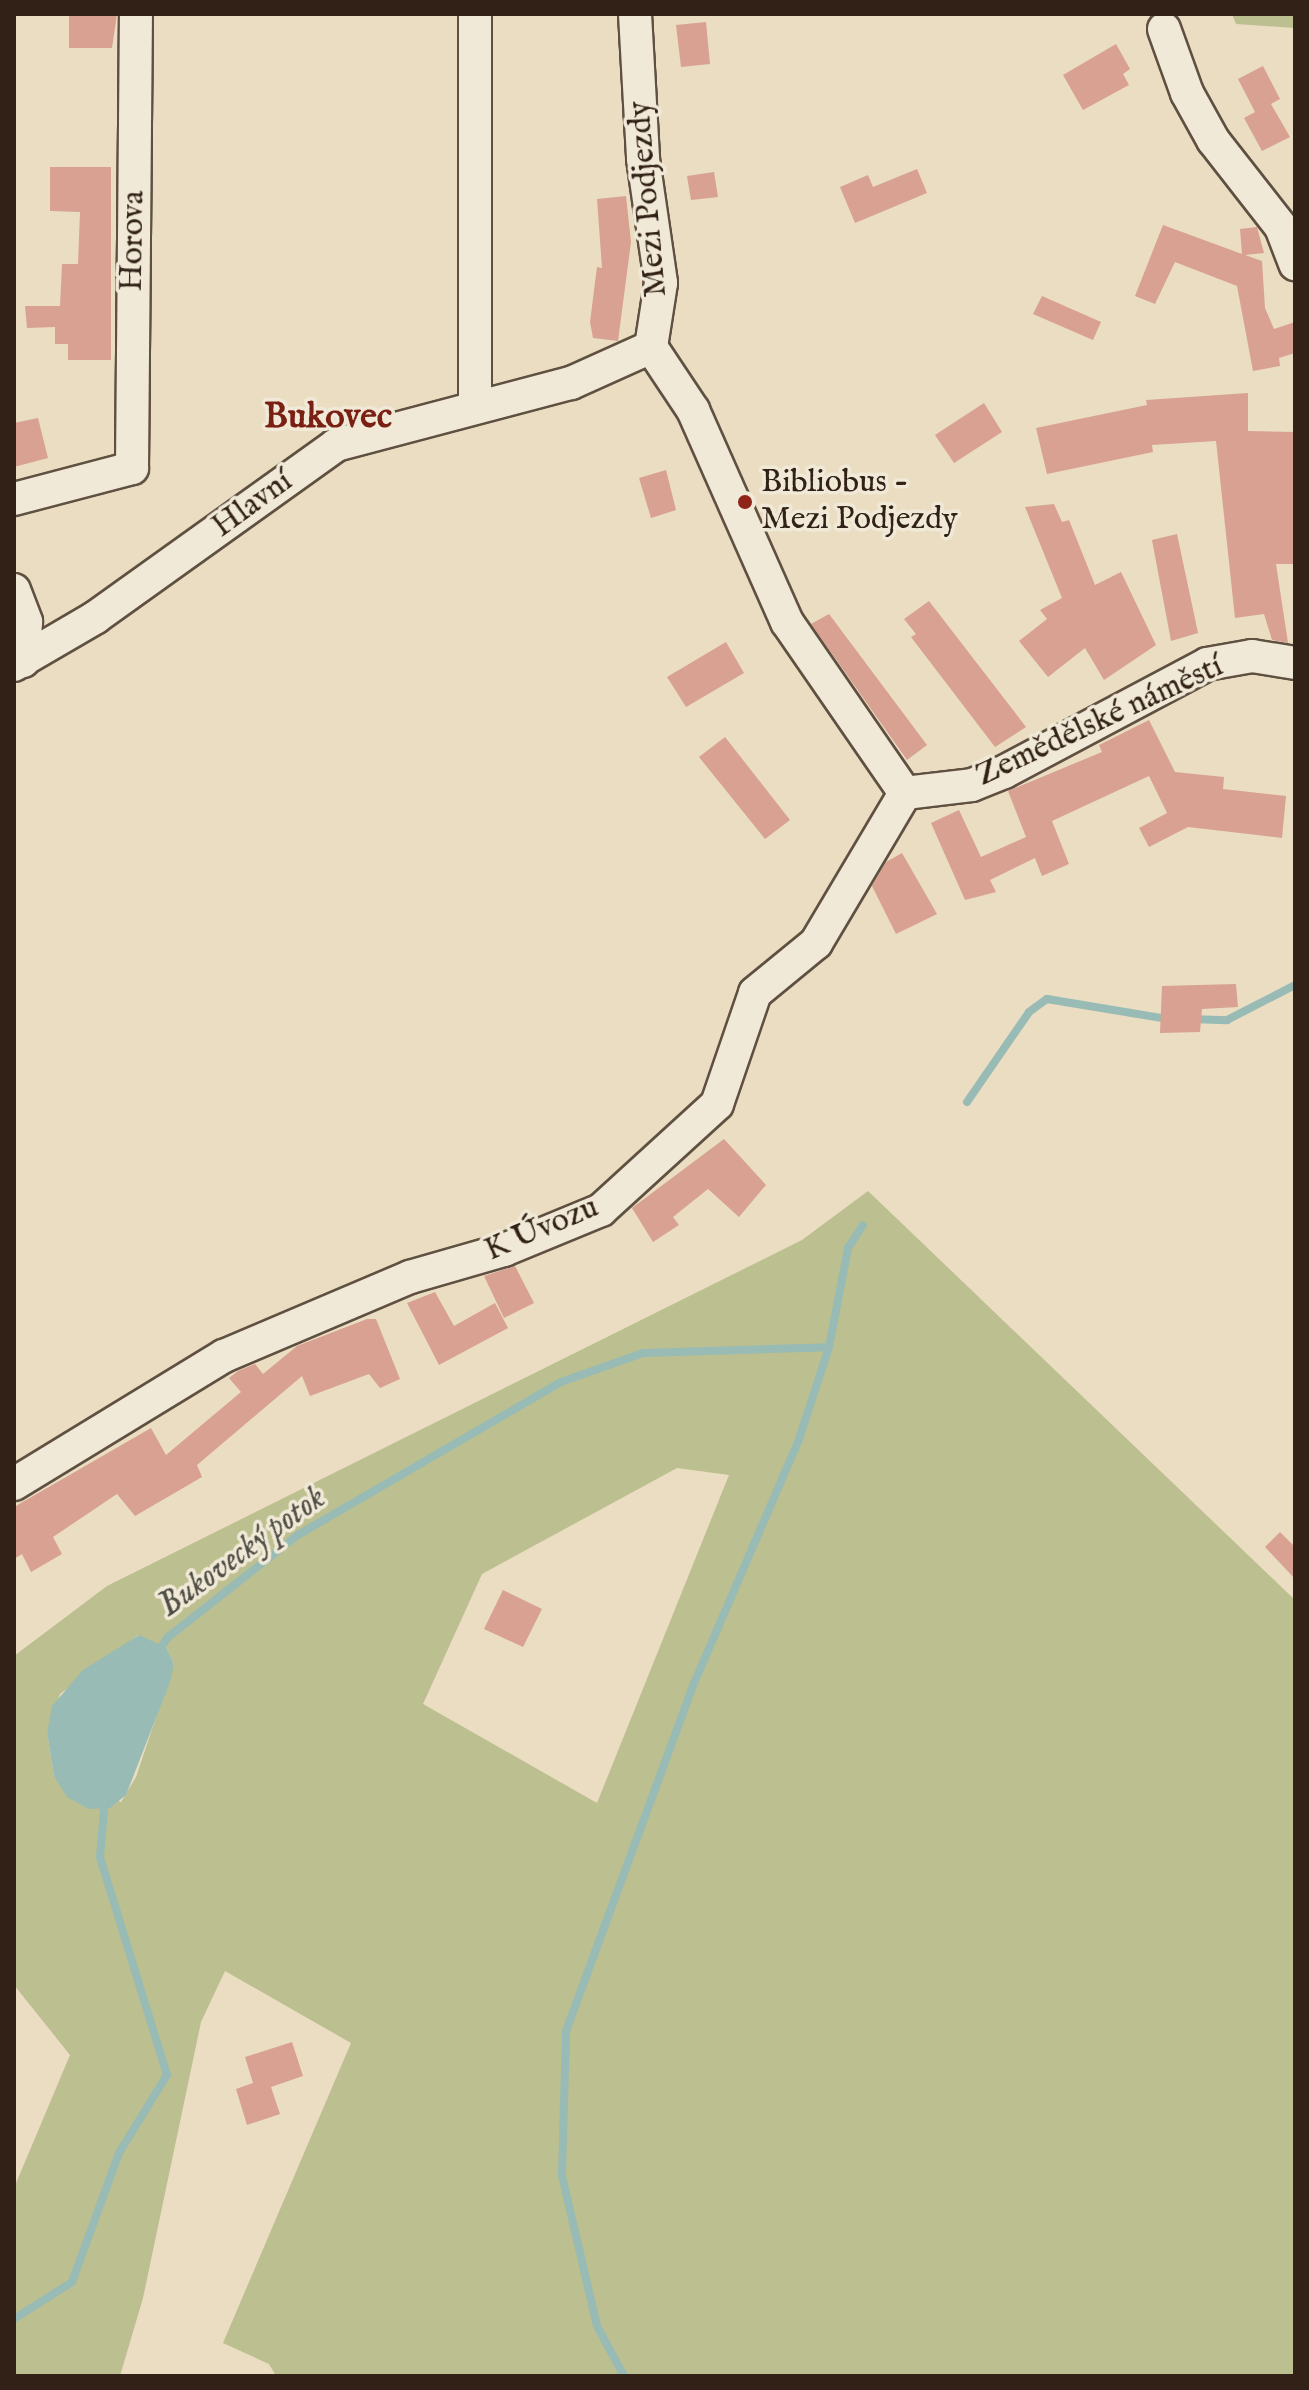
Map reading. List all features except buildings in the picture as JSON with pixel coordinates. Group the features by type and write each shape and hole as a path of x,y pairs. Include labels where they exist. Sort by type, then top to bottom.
{"street":[{"name":"Horova","path":"14,499 132,468 136,14"},
{"path":"475,14 475,405"},
{"name":"Mezi Podjezdy","path":"635,14 643,159 661,283 651,347"},
{"path":"1164,29 1187,93 1213,140 1281,227 1295,264"},
{"path":"651,347 693,410 787,622 905,793"},
{"name":"Hlavní","path":"18,663 96,617 336,445 475,405 571,383 651,347"},
{"path":"14,590 26,622 18,663"},
{"name":"Zemědělské náměstí","path":"905,793 972,785 1004,772 1207,664 1289,655"},
{"name":"K Úvozu","path":"14,1484 224,1356 410,1277 504,1250 601,1210 717,1104 755,993 816,943 905,793"}],"green space":[{"path":"1232,14 1295,14 1295,28 1236,24"},
{"path":"868,1191 1295,1600 1295,2376 276,2376 269,2364 223,2343 351,2043 225,1971 201,2022 143,2298 120,2376 14,2376 14,2188 70,2055 14,1985 14,1656 107,1586 802,1240","holes":["677,1468 729,1475 597,1803 423,1704 482,1574","138,1635 166,1647 174,1664 136,1777 121,1802 54,1776 47,1733 60,1694"]}],"water":[{"path":"139,1635 166,1647 174,1664 170,1682 126,1795 110,1808 89,1809 67,1797 54,1776 47,1733 52,1706 83,1670"}],"waterway":[{"path":"1190,1019 1227,1020 1295,985"},
{"path":"967,1102 1029,1012 1047,999 1168,1019"},
{"path":"624,2376 597,2326 562,2175 566,2031 695,1681 799,1439 829,1347 848,1248 863,1225"},
{"name":"Bukovecký potok","path":"158,1652 167,1638 298,1535 561,1382 643,1353 829,1347"},
{"name":"Bukovecký potok","path":"14,2319 72,2282 119,2153 167,2075 100,1857 105,1799"}],"place":[{"name":"Bibliobus - Mezi Podjezdy","path":"745,502"}],"district":[{"name":"Bukovec","path":"328,418"}]}
